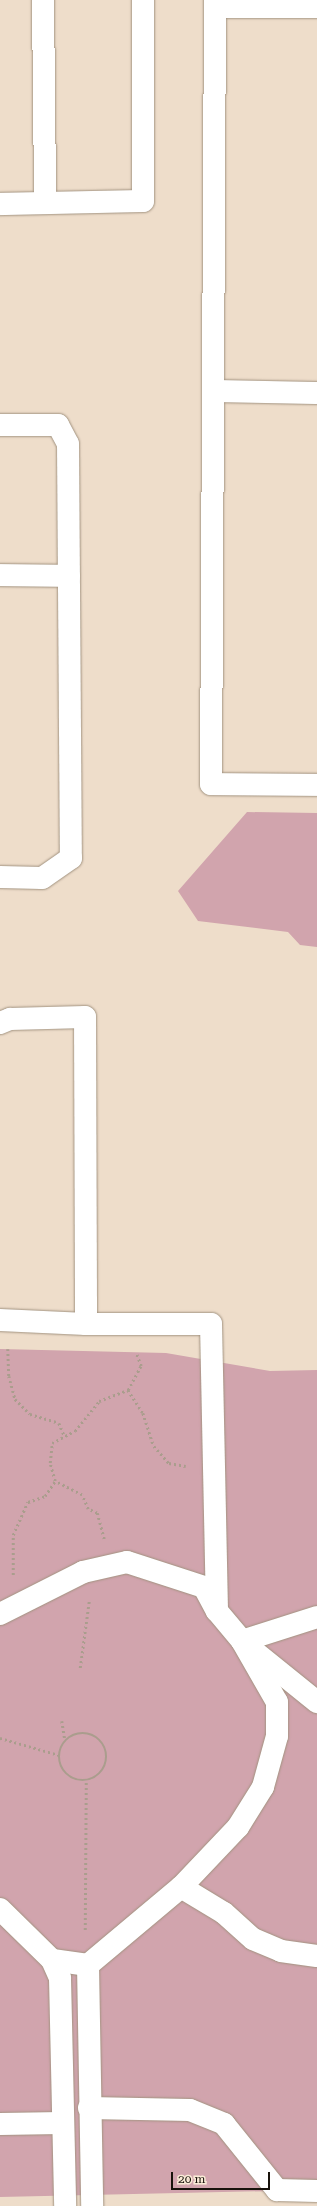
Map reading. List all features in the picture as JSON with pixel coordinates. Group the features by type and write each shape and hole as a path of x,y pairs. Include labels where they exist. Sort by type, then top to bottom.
{"street":[{"path":"43,0 45,203"},
{"path":"0,204 143,200 143,0"},
{"path":"317,7 216,4 211,784 317,785"},
{"path":"214,391 317,393"},
{"path":"0,425 58,425 68,444 71,858 42,878 0,877"},
{"path":"0,575 69,576"},
{"path":"0,1023 10,1019 85,1016 86,1324"},
{"path":"0,1320 86,1324 211,1324 217,1611"},
{"path":"6,1610 91,1569 127,1562 204,1587 217,1611 242,1641 276,1702 277,1736 263,1786 238,1827 181,1887 88,1965 52,1960"},
{"path":"242,1641 317,1617"},
{"path":"242,1641 317,1702"},
{"path":"181,1887 224,1913 253,1939 281,1951 317,1956"},
{"path":"0,1909 52,1960 60,1978 65,2206"},
{"path":"88,1965 92,2206"},
{"path":"90,2108 190,2110 224,2124 278,2190 317,2191"},
{"path":"0,2124 62,2123"}],"path":[{"path":"8,1349 9,1376 15,1399 30,1414 59,1423 64,1435"},
{"path":"80,1668 89,1602 91,1569 104,1538 97,1513 88,1509 82,1495 55,1481 50,1463 52,1444 64,1435 75,1431 99,1400 128,1390 141,1366 136,1352"},
{"path":"128,1390 143,1413 154,1446 169,1463 189,1467 214,1480"},
{"path":"6,1610 14,1535 28,1502 45,1496 55,1481"},
{"path":"62,1721 65,1740"},
{"path":"89,1732 106,1747 104,1769 86,1781 70,1777 63,1771 59,1755 65,1740 72,1734 89,1732"},
{"path":"0,1738 59,1755"},
{"path":"86,1781 85,1936 88,1965"}],"shaded area":[{"path":"247,812 317,813 317,947 300,945 288,932 198,921 178,891"},
{"path":"0,1349 166,1353 270,1371 317,1370 317,2190 0,2197"}]}
